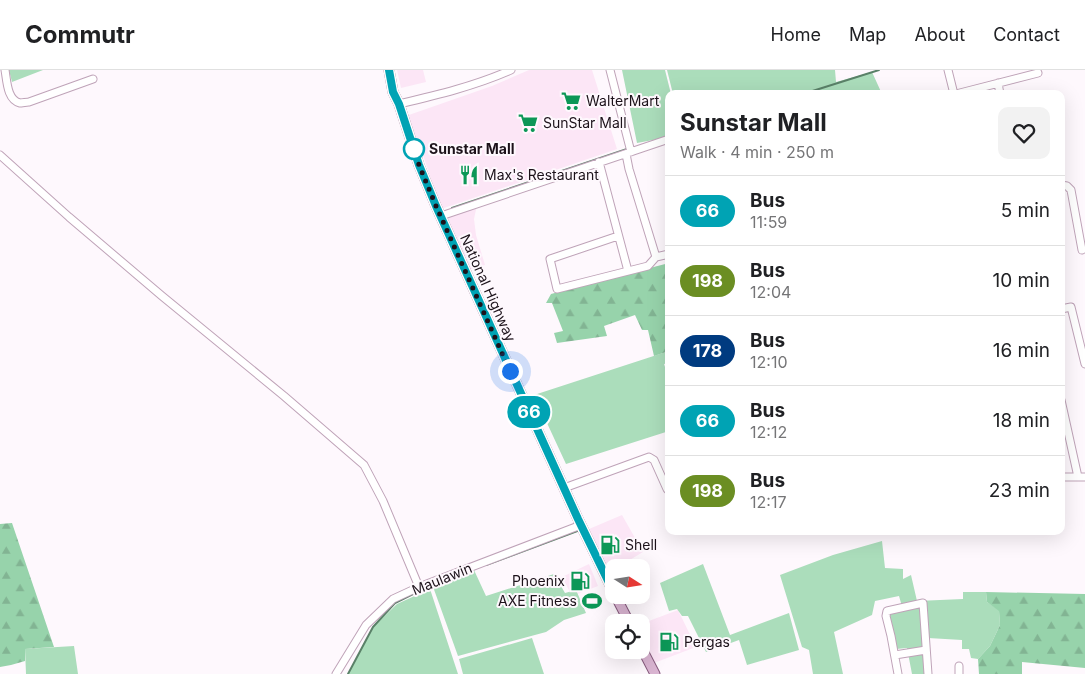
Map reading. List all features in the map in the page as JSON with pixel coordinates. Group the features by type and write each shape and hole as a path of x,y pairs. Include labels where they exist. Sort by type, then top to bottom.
{"main road":[{"name":"National Highway","path":"389,70 393,92 399,104 419,165 485,315 605,575"},
{"path":"647,659 655,674"}],"street":[{"path":"491,70 492,78"},
{"path":"399,104 432,97 511,70"},
{"path":"610,70 629,153 629,169 656,257"},
{"path":"948,70 954,90"},
{"path":"3,73 10,94 21,103 93,80"},
{"path":"971,90 1038,73"},
{"path":"998,83 999,90"},
{"path":"441,216 665,140"},
{"path":"0,156 162,296 284,396 364,465 383,501 419,587"},
{"path":"599,162 628,271"},
{"path":"1065,186 1071,190 1082,250"},
{"path":"618,236 550,258 557,289 648,266 656,257 665,255"},
{"path":"1065,309 1071,308 1085,364"},
{"path":"1065,415 1082,477 1065,477"},
{"path":"564,488 649,457 654,460 665,485"},
{"name":"Maulawin","path":"336,674 366,625 393,599 419,587 581,525"},
{"path":"898,674 886,616 887,611 923,604 928,674"},
{"path":"895,655 926,650"}],"shaded area":[{"path":"397,70 423,70 426,82 401,88"},
{"name":"Sunstar Mall","path":"529,70 592,70 617,149 441,209 419,143 410,133 406,116 492,86"},
{"path":"477,205 474,219 476,235 485,265 465,271 443,216"},
{"path":"622,515 643,552 631,559 605,559 605,566 589,529"},
{"path":"589,564 598,586 572,596 562,577"},
{"name":"Pergas","path":"678,610 696,647 654,663 650,655 650,621"}],"green space":[{"path":"9,70 43,70 12,82"},
{"path":"622,70 665,70 670,90 665,90 665,138 637,143"},
{"path":"667,70 835,70 836,82 872,72 880,90 672,90"},
{"path":"665,264 665,352 654,356 648,330 642,330 635,315 604,326 607,336 557,343 554,333 563,331 552,303 546,303 551,294"},
{"path":"665,352 665,432 566,464 534,395"},
{"path":"12,523 54,647 25,649 25,661 0,667 0,524"},
{"path":"882,541 885,568 903,569 903,579 911,575 917,601 963,599 963,592 986,592 987,602 999,610 1000,625 990,646 978,659 971,658 969,649 962,649 962,640 928,638 925,674 912,674 907,648 896,649 888,615 903,610 899,596 875,601 872,615 834,632 843,674 813,674 809,650 802,647 780,575 833,555"},
{"path":"703,564 730,635 789,613 799,650 747,665 739,640 706,652 688,616 682,616 677,609 669,611 660,583"},
{"path":"474,570 486,596 554,574 565,593 576,590 586,613 564,620 546,632 458,656 432,584"},
{"path":"430,589 458,674 348,674 373,627 397,604"},
{"path":"986,592 1085,594 1085,668 1022,662 1022,674 979,674 978,659 990,646 1000,625 999,611 987,602"},
{"path":"532,638 544,674 463,674 459,659"},
{"path":"74,646 78,674 26,674 25,649"}],"waterway":[{"path":"816,90 879,70"},
{"path":"452,208 627,149"},
{"path":"486,565 580,530"},
{"path":"348,674 373,627 395,603 421,590"}],"bus line":[{"name":"66","path":"389,70 393,92 436,206 605,576"}],"place":[{"name":"WalterMart","path":"571,101"},
{"name":"SunStar Mall","path":"528,123"},
{"name":"Sunstar Mall","path":"414,149"},
{"name":"Max's Restaurant","path":"469,175"},
{"name":"Shell","path":"610,545"},
{"name":"Phoenix","path":"580,581"},
{"name":"AXE Fitness","path":"592,601"},
{"name":"Pergas","path":"669,642"}],"route":[{"path":"414,149 436,206 510,371"}]}
